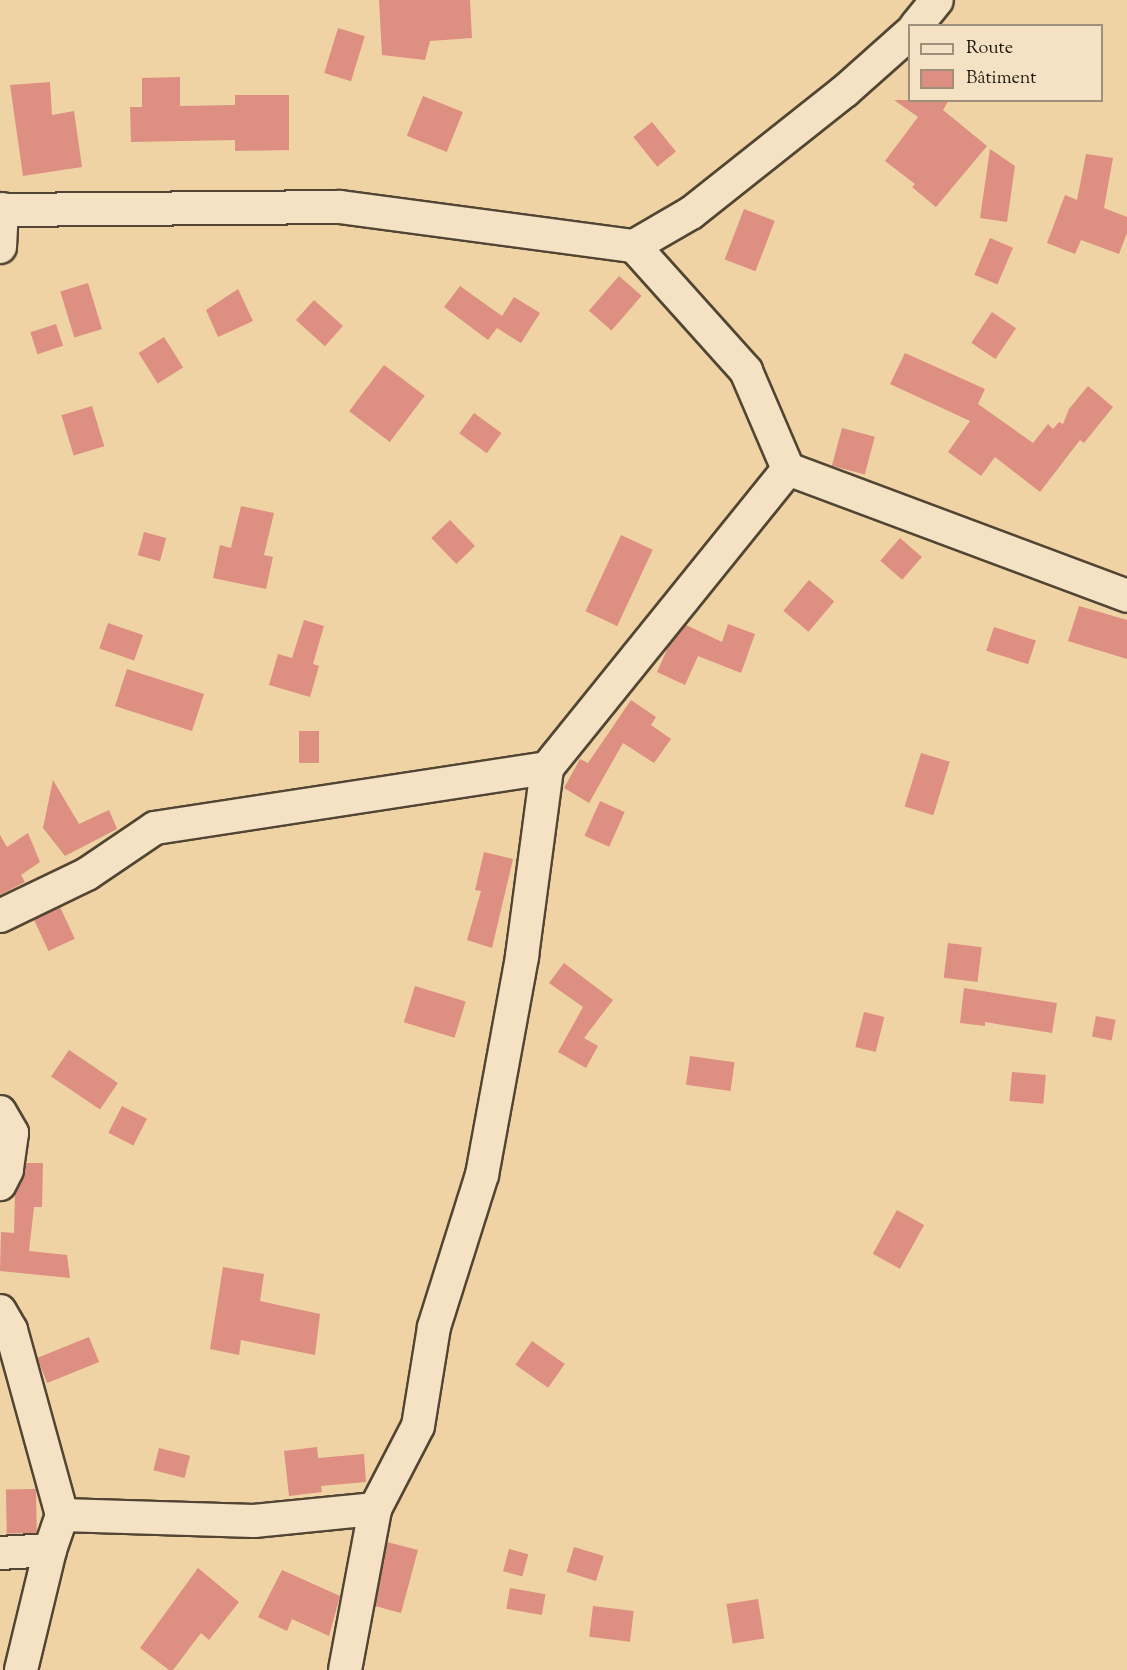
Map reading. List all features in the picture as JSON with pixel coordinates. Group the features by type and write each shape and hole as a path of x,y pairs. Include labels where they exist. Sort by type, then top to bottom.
{"street":[{"path":"918,24 937,0"},
{"path":"0,247 1,210 340,207 634,246 691,213 845,91 908,34"},
{"path":"634,246 746,371 788,469 1127,596"},
{"path":"345,1670 375,1509 418,1426 434,1327 482,1175 522,956 547,768 788,469"},
{"path":"0,916 87,874 155,828 547,768"},
{"path":"0,1112 12,1133 7,1170 0,1184"},
{"path":"0,1311 11,1330 62,1515 50,1550 21,1670"},
{"path":"62,1515 254,1521 375,1509"},
{"path":"0,1553 50,1550"}],"building":[{"path":"379,0 470,0 472,38 430,41 425,60 382,55"},
{"path":"338,28 365,36 351,81 324,73"},
{"path":"180,77 180,106 235,105 235,95 289,95 289,150 235,151 235,140 131,142 130,107 142,107 142,78"},
{"path":"50,82 52,115 74,111 82,167 23,176 10,85"},
{"path":"423,96 463,112 447,152 407,136"},
{"path":"894,100 948,102 943,110 987,146 936,207 912,187 915,184 885,161 918,117"},
{"path":"652,122 676,152 657,167 633,137"},
{"path":"990,149 1015,166 1007,222 980,218"},
{"path":"1086,154 1113,158 1104,208 1127,217 1127,233 1119,254 1081,240 1075,254 1047,243 1065,195 1077,200"},
{"path":"744,209 775,221 755,271 725,259"},
{"path":"990,238 1013,248 997,285 974,275"},
{"path":"619,276 642,296 611,330 589,311"},
{"path":"88,283 102,329 74,337 60,291"},
{"path":"460,286 502,316 514,297 540,313 521,343 497,328 488,340 444,307"},
{"path":"238,289 253,321 218,337 206,310"},
{"path":"314,300 343,326 325,346 296,320"},
{"path":"992,312 1016,328 995,359 971,343"},
{"path":"56,324 63,346 37,354 30,332"},
{"path":"164,337 183,368 158,383 139,353"},
{"path":"905,353 985,389 978,404 1033,443 1048,424 1053,429 1059,422 1063,424 1069,409 1088,386 1113,407 1084,443 1080,440 1040,492 995,457 981,476 948,452 970,421 890,384"},
{"path":"384,365 425,396 390,442 349,411"},
{"path":"92,406 104,446 74,456 61,415"},
{"path":"474,413 502,433 487,453 459,433"},
{"path":"842,428 875,437 865,474 832,466"},
{"path":"241,506 274,513 264,555 273,557 266,589 213,578 220,545 231,548"},
{"path":"450,520 475,546 456,564 431,538"},
{"path":"144,532 166,538 160,561 138,555"},
{"path":"621,535 653,550 617,626 586,611"},
{"path":"900,538 922,557 902,580 880,561"},
{"path":"809,580 834,601 809,632 783,611"},
{"path":"1079,606 1127,620 1127,659 1068,641"},
{"path":"304,620 324,626 313,664 319,666 310,697 269,685 278,654 292,658"},
{"path":"108,623 143,635 134,661 99,649"},
{"path":"728,624 755,634 741,673 698,656 685,685 657,672 669,645 686,625 722,642"},
{"path":"994,627 1036,641 1028,664 986,651"},
{"path":"127,669 204,694 192,731 115,706"},
{"path":"631,700 656,717 651,725 671,739 654,763 623,743 589,803 564,788 580,759 588,763"},
{"path":"299,731 319,731 319,763 299,763"},
{"path":"921,753 950,762 933,815 905,807"},
{"path":"53,780 79,824 109,810 117,829 65,856 43,828"},
{"path":"600,801 625,812 609,847 585,836"},
{"path":"28,833 40,862 21,875 25,882 0,895 0,835 7,847"},
{"path":"484,852 513,859 492,948 467,940 481,891 475,890"},
{"path":"60,907 75,939 49,951 34,919"},
{"path":"948,943 982,947 977,982 944,978"},
{"path":"564,963 613,1000 584,1038 598,1046 586,1068 558,1052 583,1007 549,983"},
{"path":"415,986 466,1001 455,1038 404,1022"},
{"path":"964,988 1057,1003 1052,1033 985,1022 985,1026 960,1023"},
{"path":"864,1012 884,1017 876,1052 855,1047"},
{"path":"1096,1016 1116,1020 1112,1040 1092,1037"},
{"path":"69,1050 118,1083 100,1110 51,1077"},
{"path":"690,1056 735,1062 731,1091 686,1085"},
{"path":"1012,1072 1046,1075 1043,1104 1009,1101"},
{"path":"122,1106 147,1119 133,1145 108,1133"},
{"path":"26,1163 43,1163 42,1207 34,1207 29,1251 67,1255 70,1278 0,1271 1,1232 14,1233 15,1193"},
{"path":"897,1210 924,1225 900,1269 873,1254"},
{"path":"223,1267 264,1274 260,1301 320,1314 315,1355 241,1340 239,1355 210,1349"},
{"path":"89,1337 99,1362 47,1383 37,1358"},
{"path":"532,1341 565,1364 548,1388 515,1365"},
{"path":"317,1447 318,1458 364,1454 366,1482 321,1486 322,1492 289,1496 284,1451"},
{"path":"159,1448 190,1456 184,1478 153,1470"},
{"path":"36,1489 37,1533 7,1534 6,1490"},
{"path":"387,1542 418,1550 401,1613 375,1606"},
{"path":"574,1547 604,1556 596,1581 566,1572"},
{"path":"509,1549 528,1554 522,1576 503,1571"},
{"path":"198,1568 239,1602 209,1640 201,1633 173,1670 169,1670 140,1648"},
{"path":"282,1570 340,1596 329,1636 292,1619 287,1631 258,1617"},
{"path":"510,1588 545,1594 542,1615 506,1609"},
{"path":"758,1599 764,1639 733,1644 726,1604"},
{"path":"593,1606 634,1611 630,1642 589,1637"}]}
